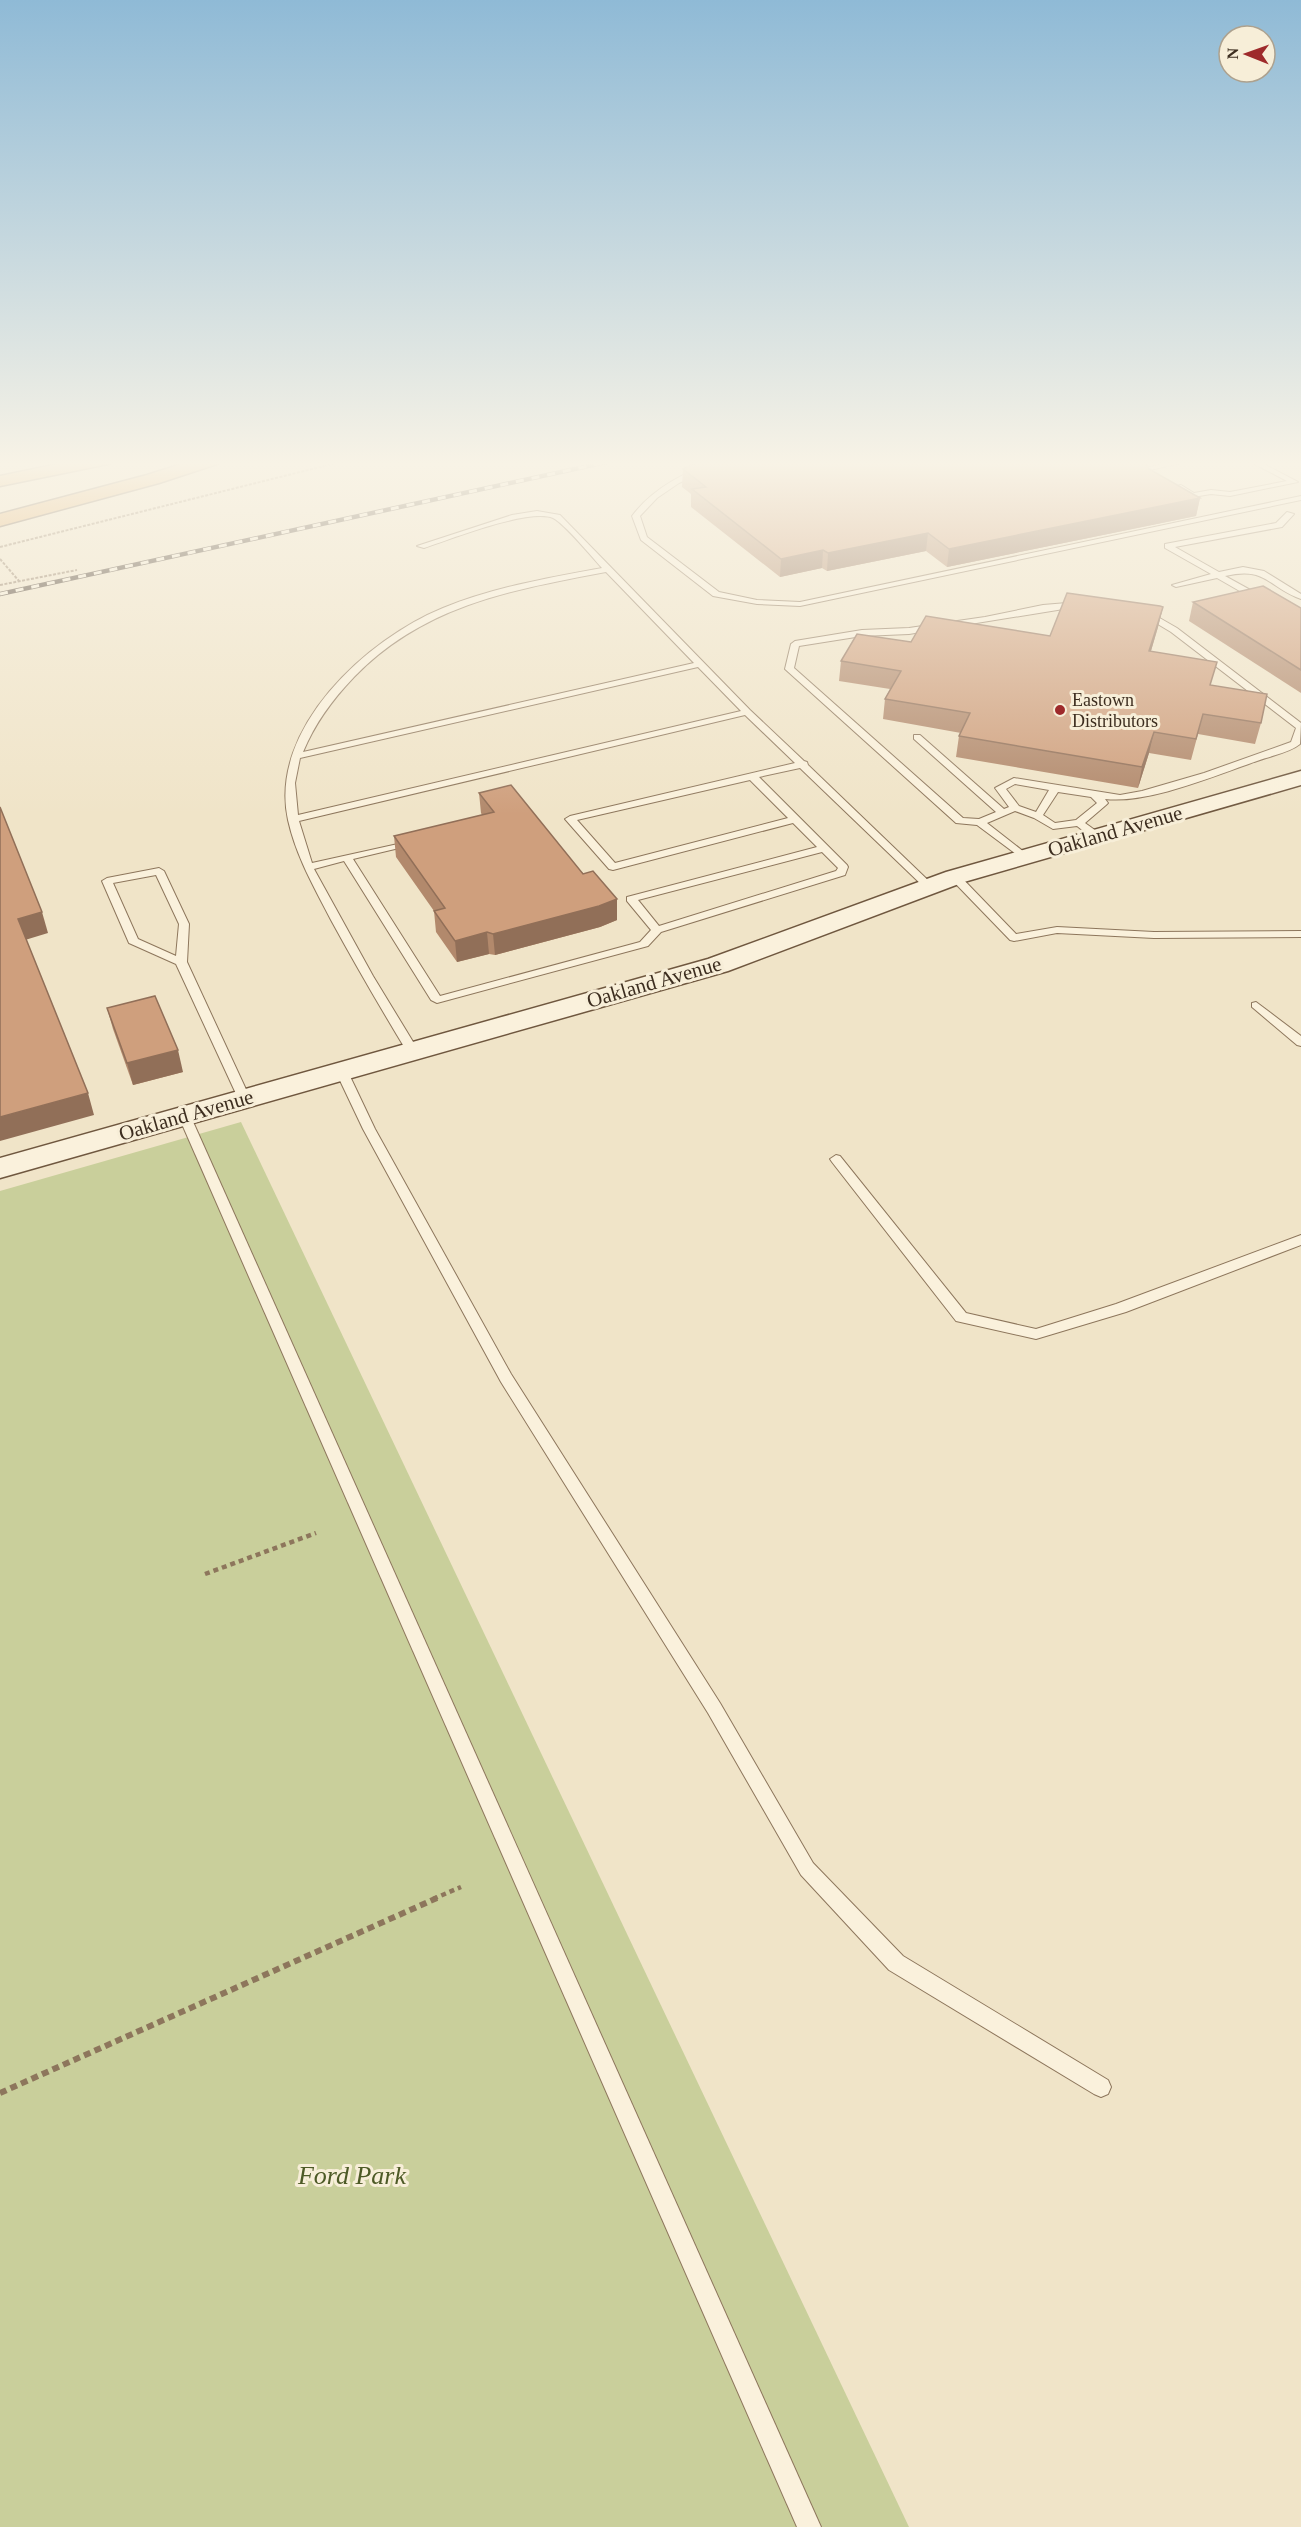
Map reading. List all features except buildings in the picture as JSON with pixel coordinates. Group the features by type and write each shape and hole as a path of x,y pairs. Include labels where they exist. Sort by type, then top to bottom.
{"street":[{"name":"Oakland Avenue","path":"0,1168 718,965 929,885 1024,857 1087,829 1301,778"}],"lane":[{"path":"412,1050 367,976 308,867 293,819 290,782 297,756 316,713 351,676 385,647 422,621 466,603 517,587 562,578"},
{"path":"616,578 747,712 929,885"},
{"path":"695,578 716,594 781,605 800,604 924,578"},
{"path":"1176,585 1203,578"},
{"path":"1225,578 1267,603"},
{"path":"1269,578 1301,597"},
{"path":"1015,808 980,822 960,821 789,669 795,644 862,633 909,631 1068,603 1089,604"},
{"path":"1094,795 1103,803 1087,829 1053,826 1038,816 1015,808 1000,788 1014,781 1094,795 1120,798 1132,796 1207,775 1294,744 1301,727 1174,630 1139,609"},
{"path":"297,756 701,664"},
{"path":"293,819 747,712"},
{"path":"916,737 1003,813"},
{"path":"795,819 613,867 570,819 804,764"},
{"path":"347,858 437,1000 644,944 657,930 841,873 843,867 752,776"},
{"path":"1038,816 1055,788"},
{"path":"980,822 1024,857"},
{"path":"308,867 425,839"},
{"path":"657,930 631,899 824,848"},
{"path":"181,962 133,941 107,881 159,871 184,924 181,962 244,1098"},
{"path":"955,877 1014,938 1057,930 1154,935 1301,934"},
{"path":"1256,1005 1301,1042"},
{"path":"341,1070 369,1129 506,1378 714,1708 807,1869 896,1963 1101,2087"},
{"path":"184,1115 809,2527"},
{"path":"836,1159 961,1317 1036,1334 1121,1308 1301,1240"}],"path":[{"path":"16,578 19,581"},
{"path":"0,585 35,578"},
{"path":"205,1574 316,1533"},
{"path":"0,2093 460,1887"}],"green space":[{"name":"Ford Park","path":"241,1122 909,2527 0,2527 0,1191"}],"railway":[{"path":"0,594 74,578"}],"place":[{"name":"Eastown Distributors","path":"1060,710"}]}
